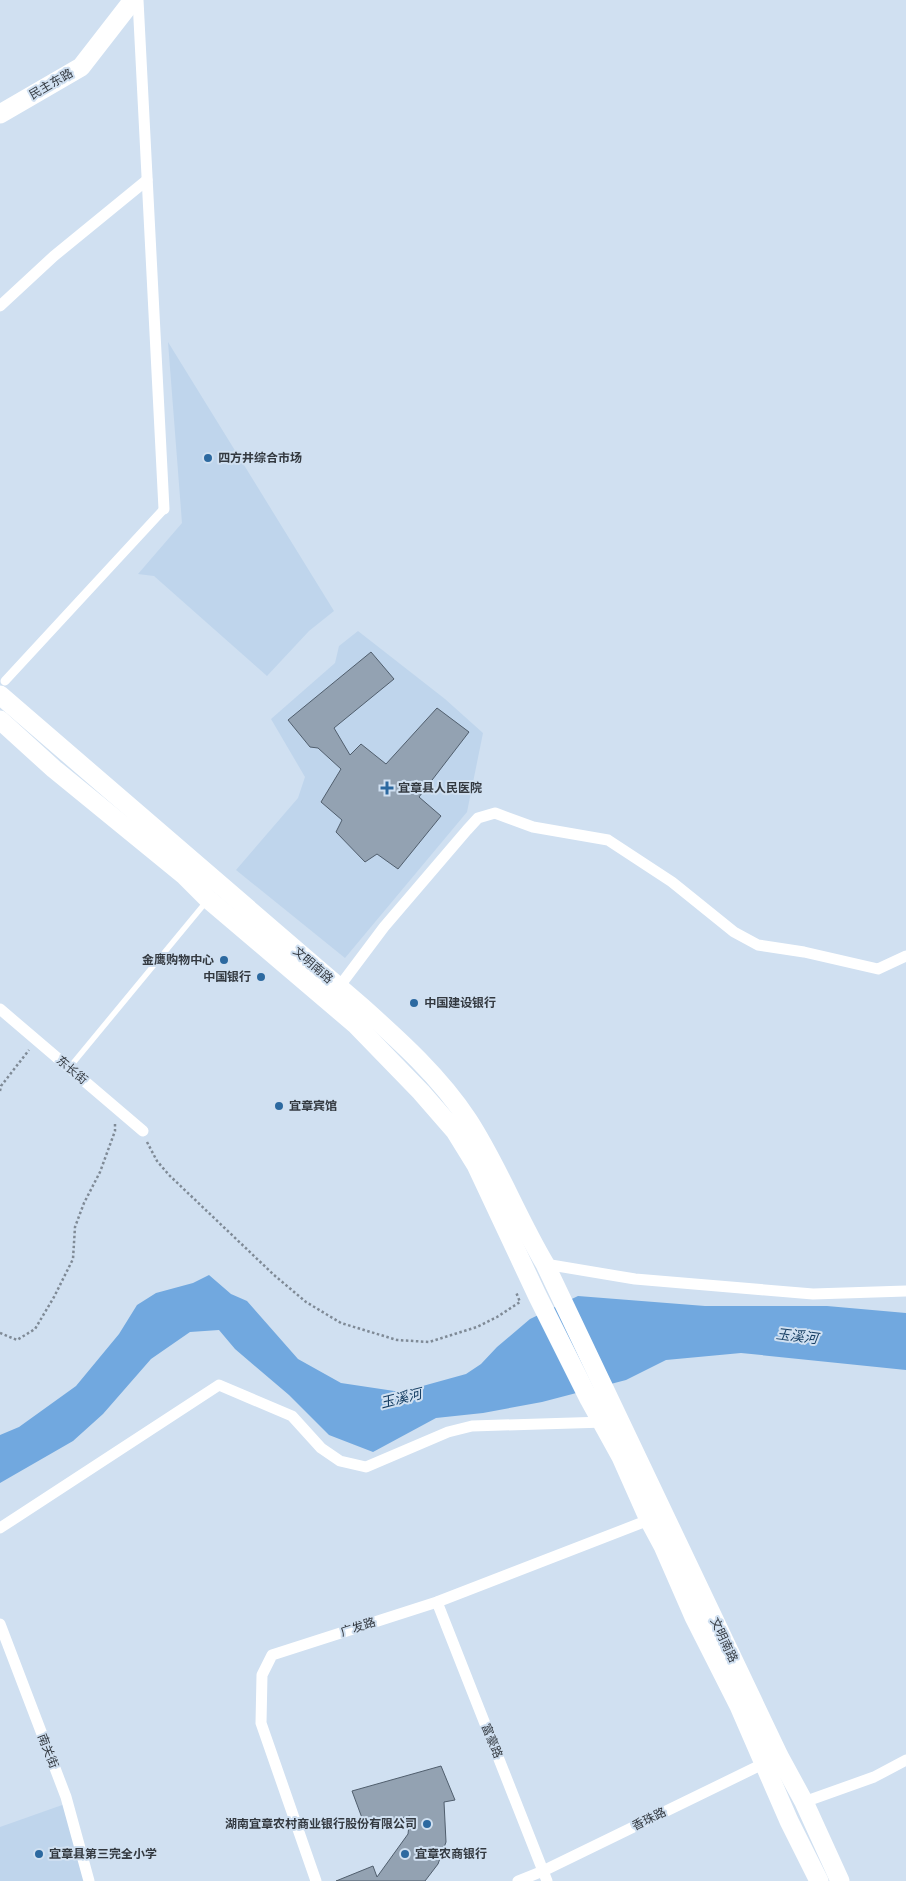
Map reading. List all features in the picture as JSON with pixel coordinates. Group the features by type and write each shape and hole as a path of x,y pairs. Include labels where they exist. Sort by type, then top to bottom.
{"main road":[{"name":"民主东路","path":"0,114 81,67 133,0"},
{"name":"文明南路","path":"2,688 214,892 339,987 405,1046 449,1094 468,1120 504,1183 609,1398 612,1422 771,1760 804,1802 840,1881"},
{"path":"0,720 54,769 184,876 214,892 355,1024 421,1092 454,1131 476,1165 544,1310 589,1399 612,1422"},
{"path":"771,1760 819,1881"}],"street":[{"path":"2,688 164,509 138,0"},
{"path":"0,306 54,256 148,180"},
{"path":"339,987 384,927 478,818 495,813 533,826 608,840 672,882 734,932 758,945 804,952 878,969 906,956"},
{"name":"东长街","path":"0,1009 143,1131"},
{"path":"545,1264 634,1279 813,1294 906,1291"},
{"path":"0,1528 219,1385 292,1416 321,1448 340,1461 366,1467 448,1432 472,1426 612,1422"},
{"name":"广发路","path":"316,1881 261,1723 262,1675 272,1655 437,1602 657,1517"},
{"name":"富豪路","path":"437,1602 545,1876"},
{"name":"南关街","path":"0,1624 66,1797 89,1881"},
{"name":"香珠路","path":"518,1881 545,1876 771,1760"},
{"path":"804,1802 874,1777 906,1760"}],"lane":[{"path":"69,1068 214,892"}],"path":[{"path":"0,1091 1,1086 37,1040"},
{"path":"0,1333 17,1340 28,1335 35,1329 54,1297 72,1259 75,1227 84,1203 100,1172 115,1131 116,1108"},
{"path":"143,1131 157,1161 169,1175 274,1275 306,1302 341,1323 397,1340 429,1342 477,1327 513,1307 520,1302 514,1285"}],"shaded area":[{"name":"四方井综合市场","path":"168,342 334,611 309,631 267,676 154,576 138,574 182,523"},
{"name":"宜章县人民医院","path":"358,631 445,699 483,733 467,812 345,958 236,870 298,798 305,777 271,719 335,663 339,646"},
{"name":"宜章县第三完全小学","path":"65,1804 86,1881 0,1881 0,1827"}],"water":[{"name":"玉溪河","path":"209,1275 231,1294 247,1301 298,1359 341,1383 401,1392 466,1374 481,1364 497,1347 530,1319 578,1296 705,1306 827,1306 906,1313 906,1370 741,1353 666,1360 626,1380 542,1402 483,1413 436,1418 373,1452 329,1435 289,1395 235,1349 219,1330 190,1332 151,1359 103,1414 73,1441 0,1483 0,1435 19,1427 76,1386 119,1334 137,1305 156,1293 193,1283"}],"building":[{"path":"371,652 394,679 334,728 350,755 361,744 386,764 437,708 469,732 419,797 441,816 398,869 377,854 365,862 336,832 342,820 321,802 341,769 318,748 310,747 288,720"},
{"name":"湖南宜章农村商业银行股份有限公司","path":"441,1766 455,1800 444,1802 446,1842 438,1864 425,1881 336,1881 373,1866 377,1877 408,1834 410,1816 365,1826 352,1791"}],"place":[{"name":"四方井综合市场","path":"208,458"},
{"name":"宜章县人民医院","path":"387,788"},
{"name":"金鹰购物中心","path":"224,960"},
{"name":"中国银行","path":"261,977"},
{"name":"中国建设银行","path":"414,1003"},
{"name":"宜章宾馆","path":"279,1106"},
{"name":"湖南宜章农村商业银行股份有限公司","path":"427,1824"},
{"name":"宜章县第三完全小学","path":"39,1854"},
{"name":"宜章农商银行","path":"405,1854"}]}
